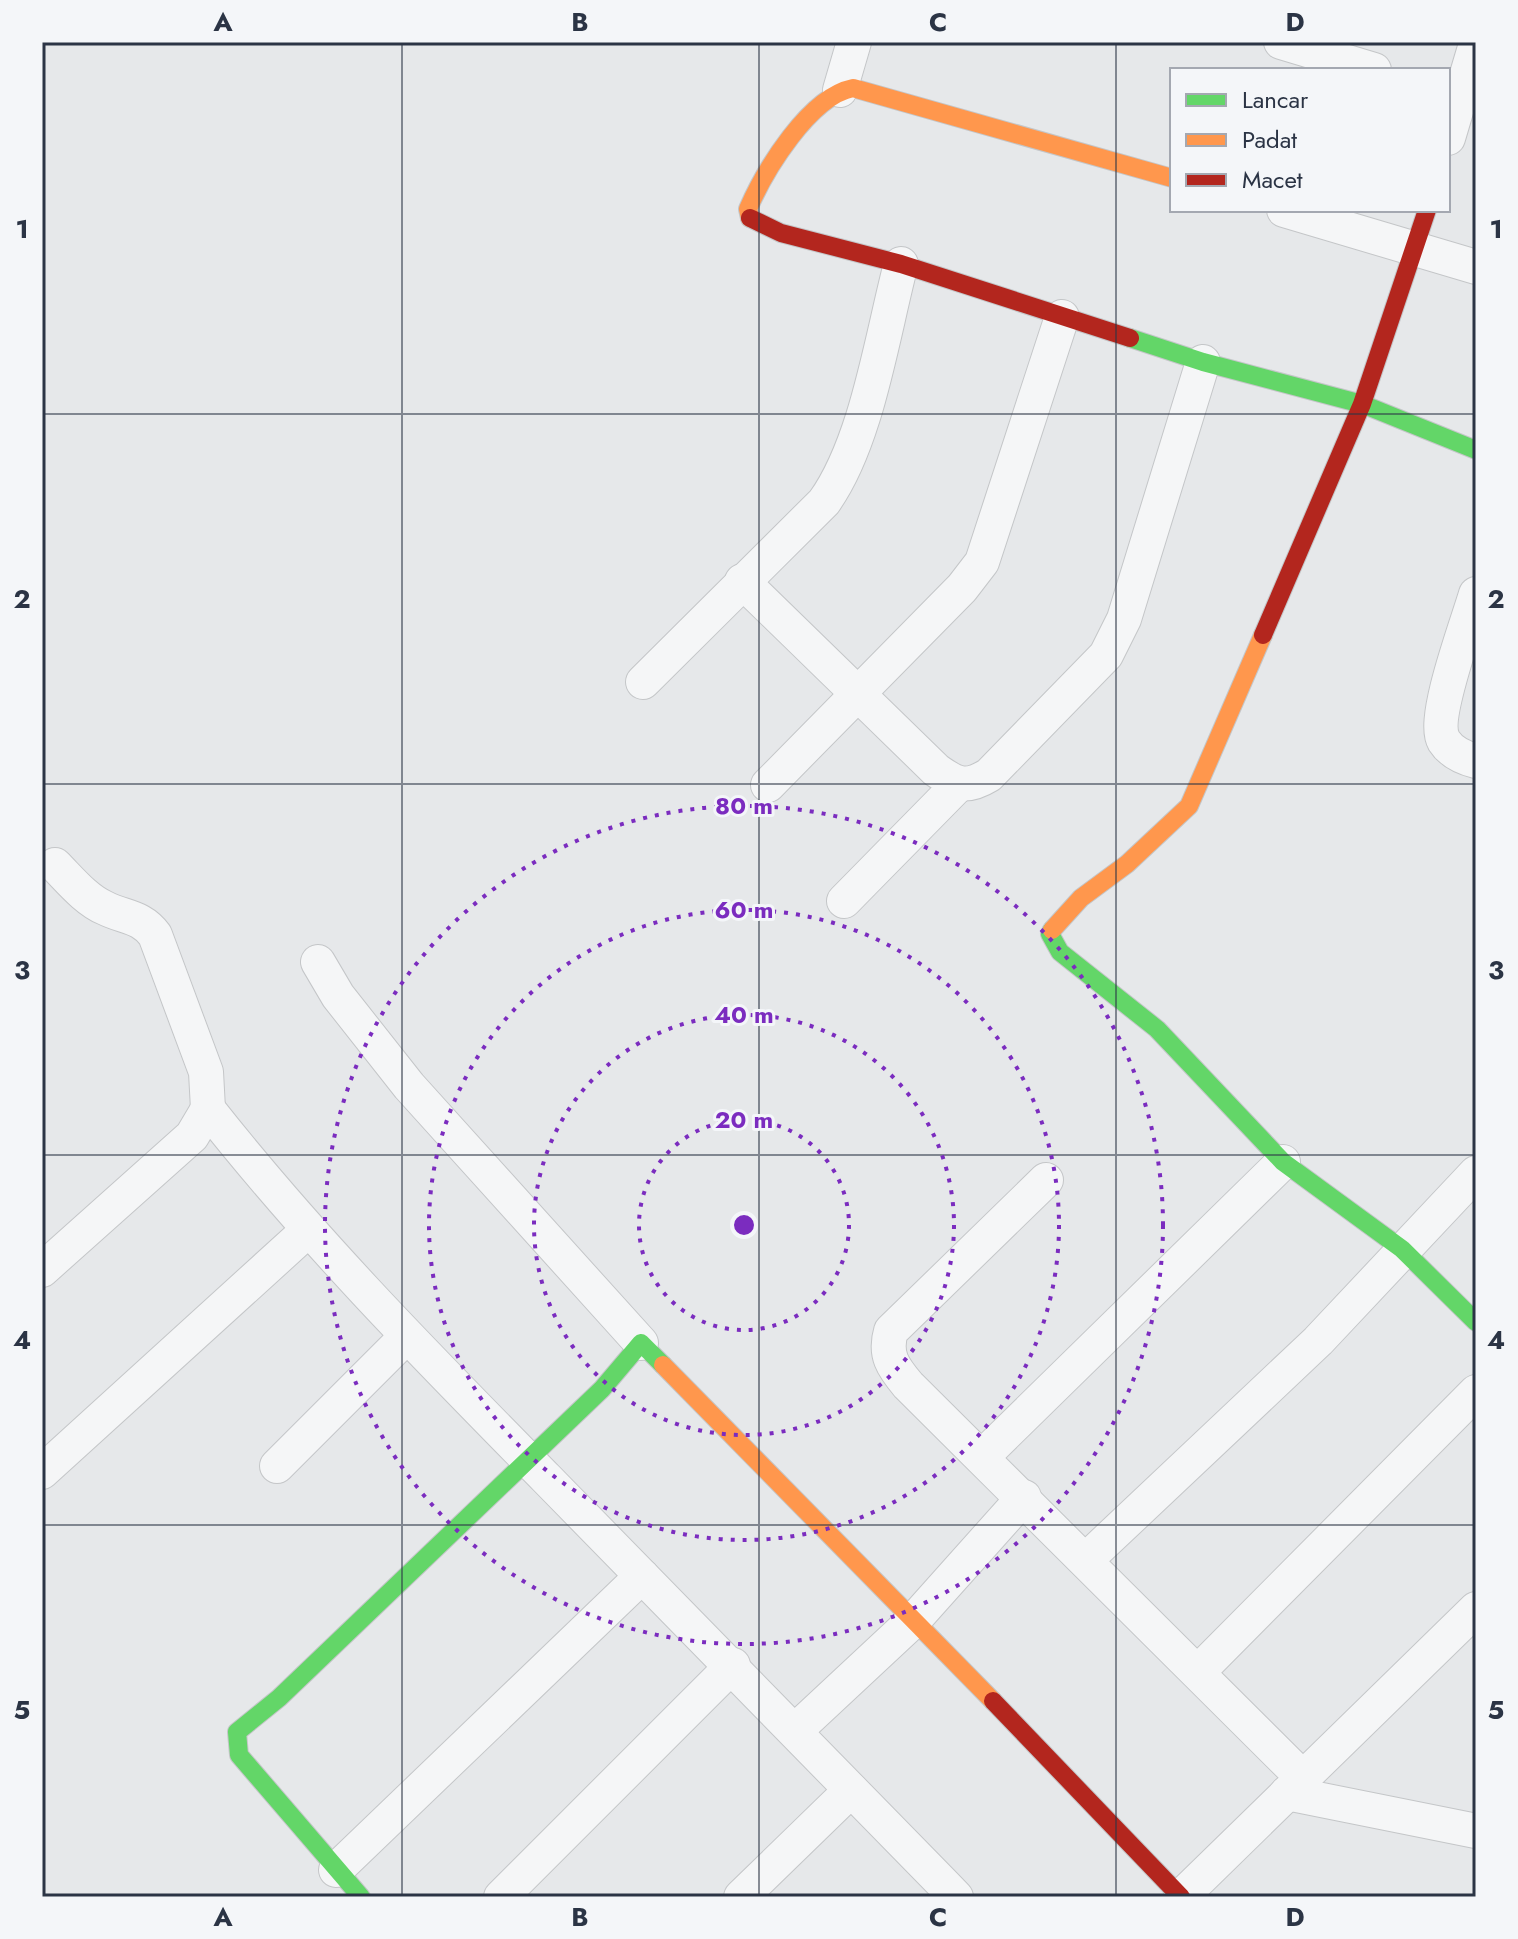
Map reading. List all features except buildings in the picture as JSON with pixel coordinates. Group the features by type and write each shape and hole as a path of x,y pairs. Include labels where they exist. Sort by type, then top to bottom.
{"street":[{"path":"840,90 854,42"},
{"path":"1297,44 1368,68"},
{"path":"1450,132 1476,44"},
{"path":"1170,177 853,88 840,90 819,105 756,189 748,209 751,220 781,233 901,264 1203,362 1362,404 1476,450"},
{"path":"1291,212 1476,267"},
{"path":"1426,212 1362,404 1189,806 1127,864 1081,898 1058,920 1050,934 1060,952 1166,1037 1283,1162 1402,1249 1476,1322"},
{"path":"643,682 824,502 842,474 855,440 901,264"},
{"path":"768,785 945,606 982,562 1062,317"},
{"path":"742,581 936,770 958,785 972,785 989,775 1106,655 1124,619 1203,362"},
{"path":"1476,594 1440,719 1444,741 1464,757 1476,761"},
{"path":"844,901 958,785"},
{"path":"42,1270 192,1136 208,1109 206,1072 155,935 147,923 105,909 55,865"},
{"path":"318,962 338,996 409,1086 641,1343 915,1619 1181,1897 1476,1609"},
{"path":"208,1109 307,1231 406,1337 733,1665 956,1897"},
{"path":"983,1456 1283,1162"},
{"path":"1087,1559 1318,1341 1476,1173"},
{"path":"1046,1180 910,1309 891,1331 886,1346 890,1363 908,1385 1198,1672 1295,1786 1476,1831"},
{"path":"42,1472 307,1231"},
{"path":"277,1466 406,1337"},
{"path":"361,1897 239,1755 237,1732 279,1698 529,1460 602,1389 641,1343"},
{"path":"1198,1672 1476,1392"},
{"path":"796,1730 915,1619 1024,1497"},
{"path":"336,1870 642,1576"},
{"path":"501,1897 733,1665"},
{"path":"741,1897 851,1790"}],"traffic: fast":[{"path":"1130,338 1203,362 1362,404 1476,450"},
{"path":"1052,930 1050,934 1060,952 1157,1029 1283,1162 1402,1249 1476,1322"},
{"path":"361,1897 239,1755 237,1732 279,1698 602,1389 641,1343 663,1365"}],"traffic: slow":[{"path":"750,218 748,209 790,137 820,105 853,88 1170,177"},
{"path":"1052,930 1081,898 1127,864 1189,806 1263,635"},
{"path":"663,1365 993,1701"}],"traffic: jam":[{"path":"1263,635 1362,404 1426,212"},
{"path":"750,218 781,233 901,264 1130,338"},
{"path":"993,1701 1181,1897"}]}
